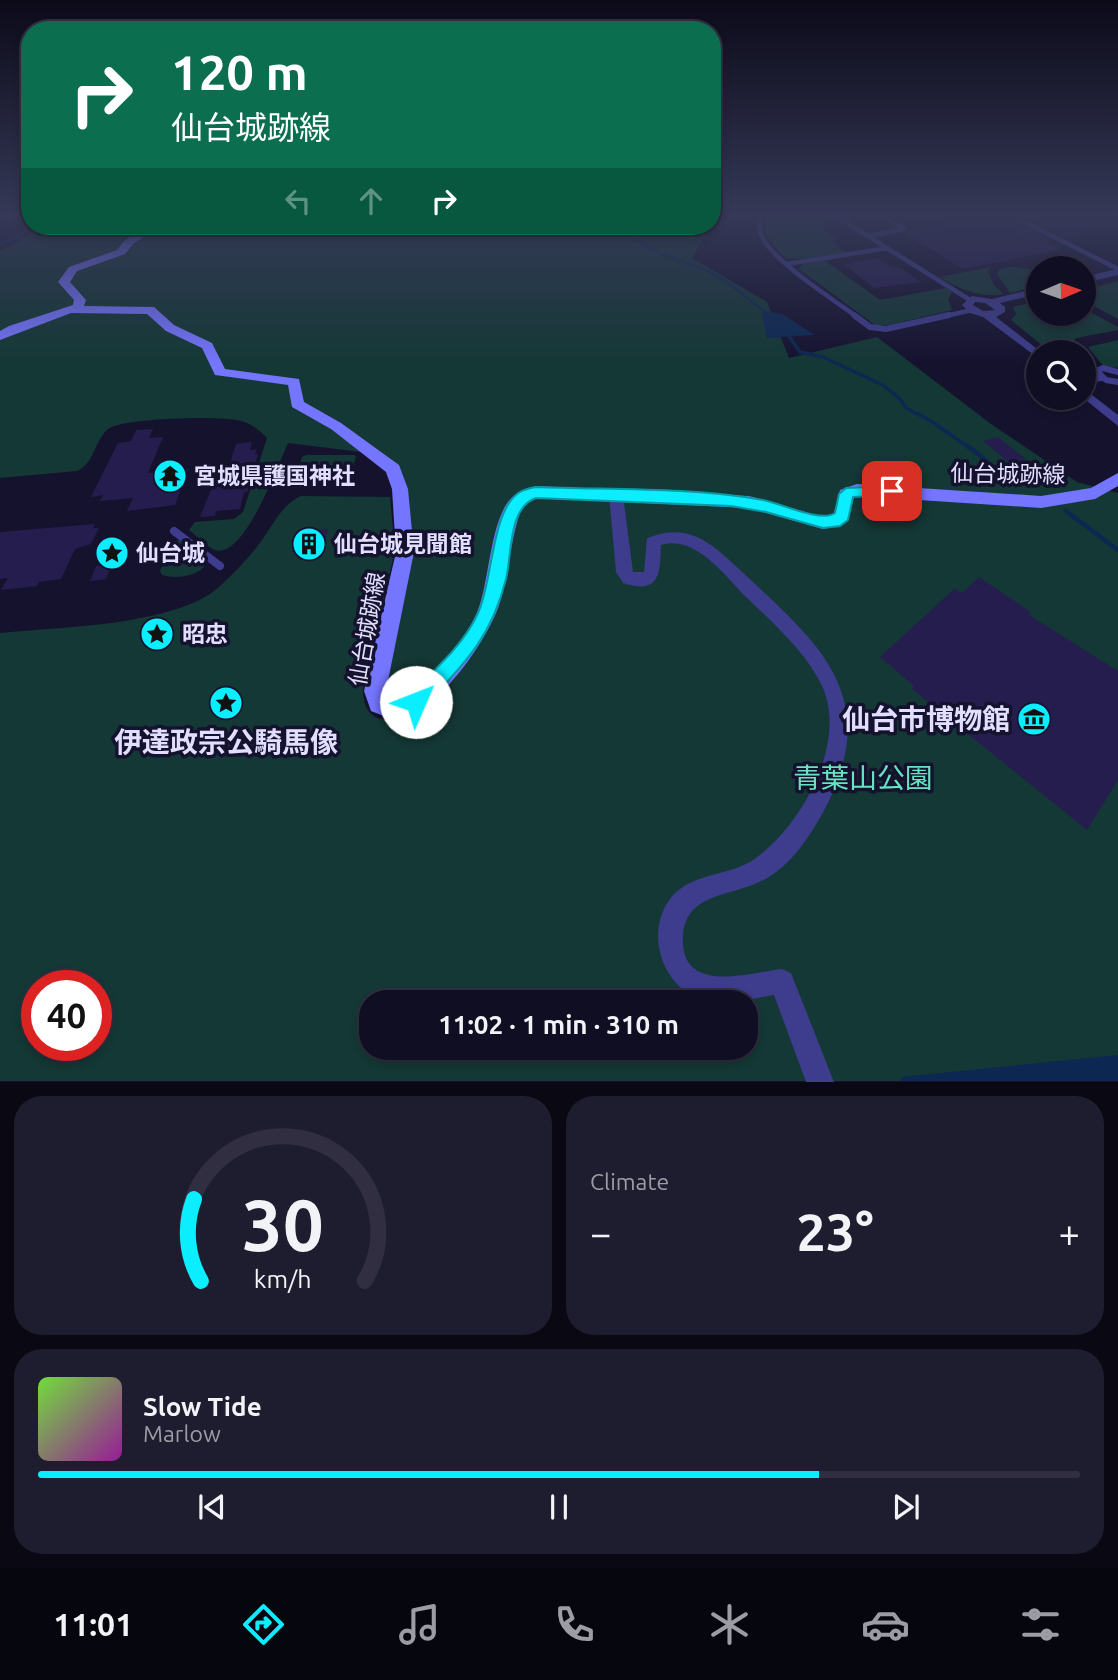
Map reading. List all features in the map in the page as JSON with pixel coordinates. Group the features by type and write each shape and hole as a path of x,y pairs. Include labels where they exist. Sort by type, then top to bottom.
{"street":[{"path":"0,336 13,329 72,310 81,302 64,282 69,273 86,263"},
{"path":"1096,278 1118,272"},
{"path":"971,305 993,309 1026,297"},
{"path":"993,309 1029,340"},
{"path":"993,309 1026,343"},
{"name":"仙台城跡線","path":"72,310 150,310 170,328 206,346 220,372 294,382 297,404 335,426 393,469 400,489 405,552 374,691 379,704 394,710 406,708 416,702 470,645 488,613 498,578 508,523 518,501 536,492 749,502 823,523 835,522 842,516 846,494 856,490 1041,502 1096,493 1118,478"},
{"path":"1096,394 1118,413"},
{"path":"1096,403 1118,422"},
{"path":"616,495 624,572 629,578 647,579 652,575 653,542 674,536 692,540 771,610 807,652 832,687 838,722 834,754 825,787 795,840 761,869 686,898 671,919 671,953 684,977 709,989 782,982 820,1082"}],"lane":[{"path":"911,263 971,305"},
{"path":"1102,263 1118,272"},
{"path":"787,264 870,327 886,329 971,305"},
{"path":"1102,377 1097,371 1100,369 1118,372"},
{"path":"1096,379 1102,377 1118,382"},
{"path":"174,531 220,566"}],"green space":[{"name":"青葉山公園","path":"0,263 701,263 767,302 789,358 877,337 991,424 1077,482 1118,493 1118,1081 0,1081 0,633 115,622 174,610 199,600 219,587 252,553 282,511 301,496 390,497 395,550 363,689 364,700 371,714 377,718 385,720 412,714 411,709 391,688 389,677 414,546 406,490 390,469 361,452 288,443 269,488 248,526 226,549 215,550 189,530 195,522 234,519 243,512 267,438 245,422 194,418 117,425 103,434 87,463 77,471 0,478"},
{"path":"829,263 880,300 946,288 952,292 948,299 952,310 889,325 875,325 799,269 803,264"},
{"path":"991,267 988,271 994,285 1003,294 970,292 940,277"},
{"path":"1000,269 1026,269 1026,289 1010,293 997,274"},
{"path":"1118,281 1118,319 1096,307 1096,287"},
{"path":"1026,304 1026,326 1096,326 1096,315 1118,327 1118,330 1075,340 1035,340 1011,320 1016,314 1013,307"},
{"path":"1118,340 1118,368 1103,366 1096,357 1096,345"},
{"path":"302,457 356,457 351,472 347,474 297,474"},
{"path":"179,540 205,562 204,567 184,576 162,575 160,571 171,543"}],"water":[{"path":"764,311 782,314 815,335 767,338 762,314"},
{"path":"1118,1055 1118,1081 901,1081 901,1077"}],"building":[{"path":"886,263 902,269 921,282 874,288 844,264"},
{"path":"954,263 990,263 963,269"},
{"path":"153,429 149,438 163,437 148,473 188,469 175,505 127,511 133,498 100,501 103,495 91,497 118,443 131,441 136,430"},
{"path":"998,437 1026,459 1011,464 983,441"},
{"path":"252,442 250,450 257,449 255,454 258,454 240,509 216,511 215,516 200,517 216,477 226,476 236,444"},
{"path":"95,524 93,528 99,528 91,544 75,549 61,579 39,582 37,586 1,590 8,578 0,579 0,532"},
{"name":"仙台城見聞館","path":"328,529 321,557 301,558 303,552 292,552 296,536 307,535 309,530"},
{"path":"112,564 106,579 90,581 96,566"},
{"name":"仙台市博物館","path":"979,577 1031,612 1029,615 1118,671 1118,780 1087,830 912,689 914,686 880,657 955,588 962,593"}],"waterway":[{"path":"688,263 715,275 764,311"},
{"path":"790,338 800,352 823,357 883,385 900,399 906,408 931,421 968,447"},
{"path":"966,445 1008,483"},
{"path":"1066,511 1118,550"}],"place":[{"name":"宮城県護国神社","path":"170,476"},
{"name":"仙台城見聞館","path":"309,544"},
{"name":"仙台城","path":"112,553"},
{"name":"昭忠","path":"157,634"},
{"name":"伊達政宗公騎馬像","path":"226,703"},
{"name":"仙台市博物館","path":"1034,719"}],"route":[{"path":"416,702 470,645 488,613 498,578 508,523 518,501 525,496 536,492 731,500 766,506 823,523 835,522 842,516 846,494 856,490 892,491"}]}
